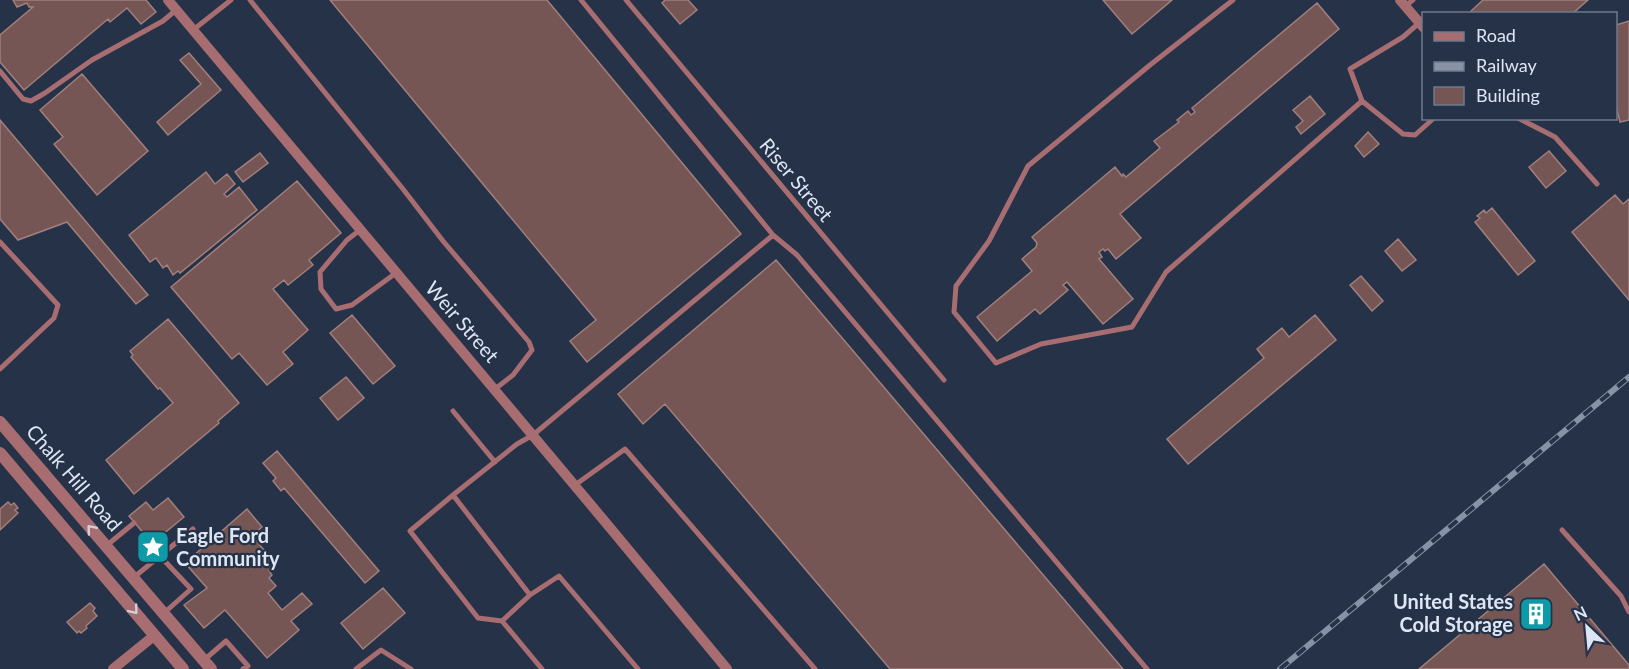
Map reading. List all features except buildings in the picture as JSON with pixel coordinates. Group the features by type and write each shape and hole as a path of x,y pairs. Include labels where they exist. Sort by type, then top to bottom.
{"street":[{"name":"Weir Street","path":"168,0 727,669"},
{"path":"1406,2 1421,25"},
{"name":"Chalk Hill Road","path":"0,422 207,665"},
{"name":"Chalk Hill Road","path":"0,453 183,669"},
{"path":"90,558 106,546"},
{"path":"118,590 133,578"},
{"path":"113,669 155,635"}],"lane":[{"path":"194,30 231,0"},
{"path":"250,0 443,241 529,342 532,350 513,375 495,389"},
{"path":"581,0 773,235 797,255 1147,669"},
{"name":"Riser Street","path":"626,0 944,380"},
{"path":"1233,0 1141,72 1028,166 989,241 956,286 954,312 996,363 1041,344 1132,327 1166,272 1362,101"},
{"path":"0,71 23,99 31,100 45,93 92,60 163,21 176,10"},
{"path":"1421,25 1350,69 1362,101 1403,134 1415,135 1432,120"},
{"path":"1520,120 1556,137 1596,183"},
{"path":"360,230 347,240 320,272 321,289 336,309 352,305 396,273"},
{"path":"542,669 502,621 478,618 410,531 495,462 533,435 773,235"},
{"path":"0,242 58,305 54,318 0,369"},
{"path":"453,411 495,462"},
{"path":"575,485 625,449 815,669"},
{"path":"453,495 530,595"},
{"path":"106,546 134,523"},
{"path":"133,578 192,529"},
{"path":"1562,530 1621,596 1629,612"},
{"path":"160,556 191,589 164,613"},
{"path":"502,621 530,595 559,576 638,669"},
{"path":"207,665 226,641 248,666 243,669"},
{"path":"356,669 381,650 411,669"}],"railway":[{"path":"1280,669 1629,377"}],"place":[{"name":"Eagle Ford Community","path":"153,547"},
{"name":"United States Cold Storage","path":"1536,614"}]}
